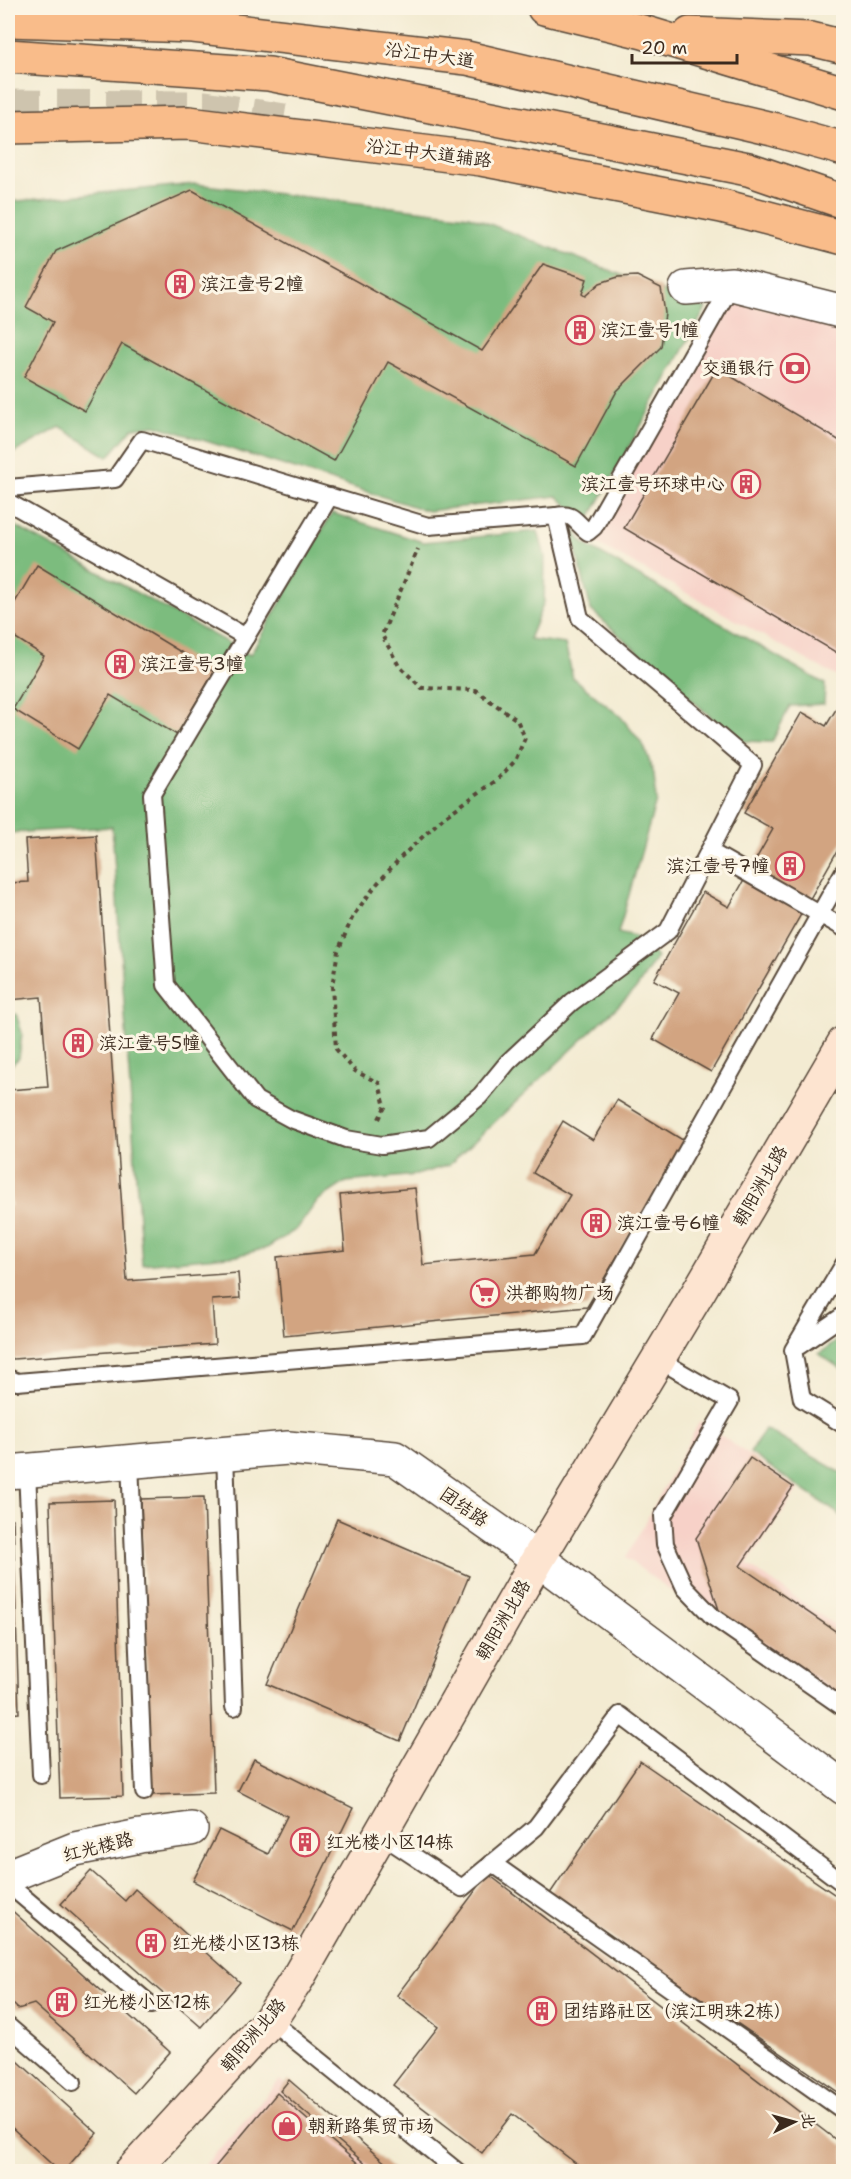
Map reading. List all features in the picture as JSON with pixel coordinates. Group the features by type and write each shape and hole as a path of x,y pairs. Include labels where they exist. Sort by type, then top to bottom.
{"main road":[{"path":"544,8 643,32 843,93"},
{"name":"沿江中大道","path":"8,20 193,26 467,58 772,129 843,149"},
{"path":"643,32 811,39 843,47"},
{"path":"8,56 268,74 748,169 843,202"},
{"name":"沿江中大道辅路","path":"8,127 189,123 481,159 722,206 843,238"},
{"name":"朝阳洲北路","path":"130,2172 270,2020 296,1981 538,1559 843,1043"}],"street":[{"path":"686,288 732,284 843,312"},
{"name":"团结路","path":"17,1472 288,1448 395,1458 538,1559 843,1788"},
{"name":"红光楼路","path":"8,1876 75,1849 191,1829"}],"lane":[{"path":"8,488 115,479 142,440 428,526 564,514 577,520 588,532 594,527 732,284"},
{"path":"330,496 152,794 166,986 256,1100 291,1119 346,1139 382,1145 429,1138 480,1096 508,1062 572,1002 668,931 753,765 580,618 556,516"},
{"path":"8,502 246,637"},
{"path":"709,851 843,928"},
{"path":"8,1378 17,1382 583,1336 843,871"},
{"path":"843,1264 793,1350 802,1399 843,1425"},
{"path":"793,1350 843,1315"},
{"path":"658,1359 729,1401 663,1516 665,1544 685,1588 712,1617 843,1708"},
{"path":"225,1454 234,1707"},
{"path":"130,1462 144,1792"},
{"path":"17,1472 41,1775"},
{"path":"380,1834 462,1888 536,1827 620,1715 843,1884"},
{"path":"492,1863 843,2111"},
{"path":"8,1884 151,2006"},
{"path":"270,2020 458,2172"},
{"path":"8,2025 73,2082"}],"path":[{"path":"346,1139 375,1127 385,1107 379,1083 355,1071 336,1049 332,986 338,951 353,916 396,863 436,824 497,780 515,761 525,738 517,720 475,690 422,688 399,666 382,635 428,526"}],"shaded area":[{"name":"滨江壹号环球中心","path":"728,301 843,325 843,680 593,541"},
{"path":"700,1421 798,1489 747,1564 843,1631 843,1716 626,1558"},
{"name":"朝新路集贸市场","path":"280,2080 390,2171 199,2172"}],"green space":[{"path":"195,184 469,216 706,308 587,523 557,496 428,511 155,425 133,428 108,457 60,427 8,456 8,202"},
{"path":"332,513 423,542 538,531 545,557 544,602 529,639 565,644 573,678 621,717 644,746 654,774 656,801 618,933 634,937 657,957 636,989 449,1165 416,1175 346,1182 317,1201 297,1229 267,1248 239,1255 142,1264 112,827 8,833 8,522 250,655"},
{"path":"569,523 584,544 825,684 824,704 790,706 772,742 738,741 591,610"},
{"path":"16,1014 22,1033 19,1058 8,1068 8,1015"},
{"path":"843,1337 843,1370 819,1354"},
{"path":"765,1429 843,1474 843,1517 750,1453"}],"building":[{"path":"192,190 482,351 543,264 587,279 582,294 585,296 600,283 618,277 637,276 661,288 665,313 661,347 617,391 576,466 388,362 334,461 122,344 85,411 24,377 53,322 26,307 56,251"},
{"name":"滨江壹号环球中心","path":"717,368 840,441 844,435 844,657 624,528"},
{"name":"滨江壹号3幢","path":"37,565 214,672 177,735 110,695 78,749 13,709 44,656 8,633 8,614"},
{"name":"滨江壹号7幢","path":"844,696 844,839 711,1072 653,1039 679,993 654,980 703,892 729,907 773,829 744,813 802,712 826,726"},
{"path":"96,835 127,1281 238,1273 240,1298 212,1300 215,1344 13,1359 8,1357 8,1207 11,1206 8,1161 8,1090 48,1087 41,997 9,1000 8,883 28,882 25,840"},
{"name":"滨江壹号6幢","path":"617,1100 686,1142 587,1307 284,1336 277,1257 345,1250 340,1195 415,1188 423,1265 535,1254 570,1195 533,1173 563,1121 593,1140"},
{"path":"750,1458 793,1487 740,1566 844,1637 844,1697 720,1613 696,1538"},
{"path":"204,1497 214,1793 151,1795 141,1499"},
{"path":"114,1500 123,1796 60,1798 50,1502"},
{"path":"8,1519 13,1519 19,1713 8,1714"},
{"path":"337,1519 469,1576 400,1741 267,1684"},
{"name":"红光楼小区14栋","path":"254,1759 353,1808 293,1931 193,1881 219,1830 268,1854 287,1816 238,1791"},
{"path":"640,1761 844,1901 844,2096 549,1895"},
{"name":"红光楼小区13栋","path":"91,1871 125,1901 135,1889 240,1982 201,2027 61,1904"},
{"name":"团结路社区（滨江明珠2栋）","path":"488,1874 844,2146 844,2172 587,2172 512,2114 482,2153 393,2085 438,2027 397,1995"},
{"name":"红光楼小区12栋","path":"8,1907 170,2052 134,2093 34,2004 18,2009 8,1999"},
{"path":"8,2052 97,2133 63,2172 60,2172 8,2124"},
{"path":"289,2080 396,2172 375,2172 280,2091"},
{"name":"朝新路集贸市场","path":"277,2093 311,2123 368,2172 211,2172"}],"tunnel":[{"path":"8,106 205,107 284,120"}],"place":[{"name":"滨江壹号2幢","path":"180,284"},
{"name":"滨江壹号1幢","path":"580,330"},
{"name":"交通银行","path":"795,368"},
{"name":"滨江壹号环球中心","path":"746,484"},
{"name":"滨江壹号3幢","path":"120,664"},
{"name":"滨江壹号7幢","path":"790,866"},
{"name":"滨江壹号5幢","path":"78,1043"},
{"name":"滨江壹号6幢","path":"596,1223"},
{"name":"洪都购物广场","path":"485,1293"},
{"name":"红光楼小区14栋","path":"305,1842"},
{"name":"红光楼小区13栋","path":"151,1943"},
{"name":"红光楼小区12栋","path":"62,2002"},
{"name":"团结路社区（滨江明珠2栋）","path":"542,2011"},
{"name":"朝新路集贸市场","path":"287,2126"}]}
